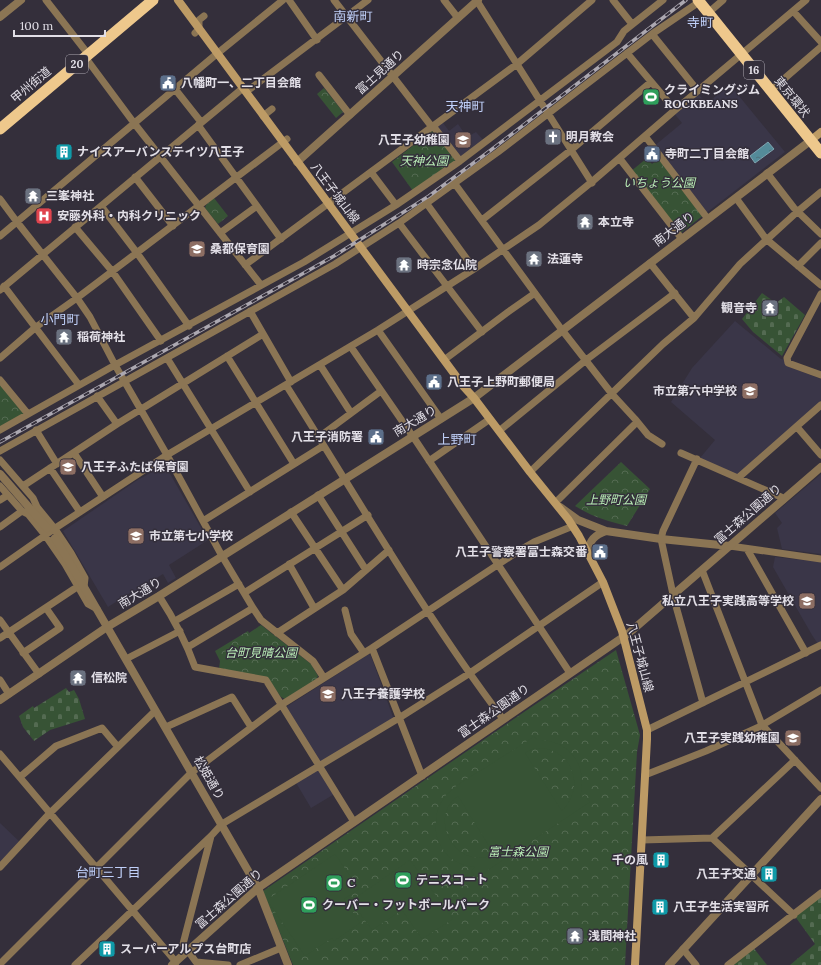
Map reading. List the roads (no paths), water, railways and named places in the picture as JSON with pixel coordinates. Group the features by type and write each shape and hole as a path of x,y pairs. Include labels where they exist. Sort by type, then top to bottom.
{"highway":[{"name":"甲州街道","path":"0,129 153,0"},
{"name":"東京環状","path":"699,1 821,153"}],"main road":[{"name":"八王子城山線","path":"178,0 197,31 220,51"},
{"name":"八王子城山線","path":"185,0 202,18 220,51 246,88 268,113 285,141 330,203 446,359 470,388 474,398 573,526 603,582 623,637 647,730 636,965"},
{"name":"南大通り","path":"810,140 821,132"}],"street":[{"path":"0,17 21,0"},
{"path":"46,0 134,123 261,285"},
{"path":"0,236 283,0"},
{"path":"289,0 317,40"},
{"path":"334,0 460,161"},
{"path":"79,385 36,327 2,288 200,123 246,88 317,40 368,0"},
{"path":"444,0 458,18"},
{"path":"245,265 516,64 592,0"},
{"path":"613,0 632,24"},
{"path":"0,430 115,365 304,262 396,205 460,161 617,42 624,31 663,0"},
{"path":"708,13 723,0"},
{"path":"0,567 49,531 211,429 351,347 474,269 538,225 620,159 698,90 742,55 806,0"},
{"path":"478,1 539,101 592,182"},
{"name":"富士見通り","path":"299,160 478,1"},
{"path":"0,451 329,267 399,223 455,184 652,34 699,1"},
{"path":"793,11 821,42"},
{"path":"197,31 202,18"},
{"path":"652,34 698,90"},
{"path":"770,91 821,47"},
{"path":"627,53 675,110"},
{"path":"318,75 350,115"},
{"path":"482,220 571,150 651,82"},
{"path":"175,89 281,239"},
{"path":"645,136 708,219"},
{"name":"南大通り","path":"0,700 108,627 474,398 810,140"},
{"path":"0,358 36,327 77,298 285,141"},
{"path":"620,159 682,239"},
{"path":"371,172 396,205"},
{"path":"767,173 797,212 821,234"},
{"path":"135,177 173,226"},
{"path":"455,184 562,330 612,394 648,435 662,444"},
{"path":"530,472 663,344 694,318 740,264 766,239 821,192"},
{"path":"736,198 766,239 821,285"},
{"path":"0,199 16,222 43,254 90,317 115,365 222,556 261,620 313,661 324,678"},
{"path":"427,204 474,269"},
{"path":"101,206 137,253 189,326"},
{"path":"220,233 257,206"},
{"path":"399,223 482,332"},
{"path":"75,227 112,271 161,341"},
{"path":"798,266 821,243"},
{"path":"650,263 694,318"},
{"path":"446,359 535,293"},
{"path":"499,431 586,360 675,293"},
{"path":"821,294 787,358 788,363 821,375"},
{"path":"250,311 288,383 324,446 368,515 388,550 470,673 503,719"},
{"path":"378,330 441,418"},
{"path":"23,486 117,424 263,334"},
{"path":"351,347 570,673"},
{"path":"227,356 294,464"},
{"path":"167,358 250,492"},
{"path":"320,365 351,414"},
{"path":"0,380 28,414"},
{"path":"319,437 381,391"},
{"path":"97,396 117,424"},
{"path":"738,478 821,406"},
{"path":"429,461 490,418"},
{"path":"637,422 555,503 578,520 606,531 821,559"},
{"path":"797,427 821,455"},
{"path":"36,430 57,464"},
{"path":"203,521 324,446"},
{"path":"74,453 103,497"},
{"path":"681,453 784,500"},
{"path":"697,459 668,519 661,539 673,595 703,703"},
{"path":"0,460 33,498 65,564 81,587"},
{"name":"富士森公園通り","path":"175,964 258,888 623,637 821,467"},
{"path":"50,468 80,512"},
{"path":"0,474 49,531 71,553 86,578 81,587 0,638"},
{"path":"0,486 22,511 49,531"},
{"path":"0,500 8,495"},
{"path":"318,495 366,570"},
{"path":"0,527 22,511"},
{"path":"291,512 342,592"},
{"path":"244,593 368,515"},
{"path":"1,964 191,773 251,727 281,705 372,648 498,564 534,542 573,526 588,525"},
{"path":"588,553 588,547 592,539 599,533 606,531"},
{"name":"松姫通り","path":"55,538 81,587 108,627 258,888 288,965"},
{"path":"747,549 806,653"},
{"path":"277,633 314,608 342,592 388,550"},
{"path":"289,564 314,608"},
{"path":"702,570 762,725 821,788"},
{"path":"75,965 222,824 399,718 470,673 603,582"},
{"path":"175,621 239,584"},
{"path":"159,596 175,621 188,647 195,667 266,680 354,822"},
{"path":"24,653 60,628 46,608"},
{"path":"188,647 253,608"},
{"path":"345,610 351,634 364,653"},
{"path":"0,620 39,674"},
{"path":"126,659 180,631"},
{"path":"647,730 821,645"},
{"path":"372,648 422,776"},
{"path":"0,680 9,694"},
{"path":"646,775 706,751 759,727 821,690"},
{"path":"166,727 232,697 251,727"},
{"path":"0,867 50,813 156,710"},
{"path":"20,777 56,746 102,728 118,746"},
{"path":"0,756 20,777 133,910 175,964"},
{"path":"642,840 712,838 795,760"},
{"path":"669,965 821,799"},
{"path":"211,836 183,944 196,962 228,965"},
{"path":"712,838 794,915"},
{"path":"728,965 821,893"},
{"path":"240,965 281,948"},
{"path":"683,949 696,965"}],"water":[{"path":"768,142 774,149 755,163 750,156"}],"railway":[{"path":"0,442 334,256 429,196 686,0"}],"place":[{"name":"八幡町一、二丁目会館","path":"168,83"},
{"name":"クライミングジム ROCKBEANS","path":"651,97"},
{"name":"明月教会","path":"553,137"},
{"name":"八王子幼稚園","path":"463,140"},
{"name":"ナイスアーバンステイツ八王子","path":"64,152"},
{"name":"寺町二丁目会館","path":"652,154"},
{"name":"三峯神社","path":"33,196"},
{"name":"安藤外科・内科クリニック","path":"44,216"},
{"name":"本立寺","path":"585,222"},
{"name":"桑都保育園","path":"197,249"},
{"name":"法蓮寺","path":"534,259"},
{"name":"時宗念仏院","path":"404,265"},
{"name":"観音寺","path":"770,308"},
{"name":"稲荷神社","path":"64,337"},
{"name":"八王子上野町郵便局","path":"434,382"},
{"name":"市立第六中学校","path":"750,391"},
{"name":"八王子消防署","path":"376,437"},
{"name":"八王子ふたば保育園","path":"68,467"},
{"name":"市立第七小学校","path":"136,536"},
{"name":"八王子警察署富士森交番","path":"600,552"},
{"name":"私立八王子実践高等学校","path":"807,601"},
{"name":"信松院","path":"78,678"},
{"name":"八王子養護学校","path":"328,694"},
{"name":"八王子実践幼稚園","path":"793,738"},
{"name":"千の風","path":"661,860"},
{"name":"八王子交通","path":"769,874"},
{"name":"テニスコート","path":"403,880"},
{"name":"C","path":"334,883"},
{"name":"クーバー・フットボールパーク","path":"309,905"},
{"name":"八王子生活実習所","path":"660,907"},
{"name":"浅間神社","path":"575,936"},
{"name":"スーパーアルプス台町店","path":"107,949"}],"district":[{"name":"南新町","path":"353,16"},
{"name":"寺町","path":"700,22"},
{"name":"天神町","path":"465,106"},
{"name":"小門町","path":"60,319"},
{"name":"上野町","path":"457,439"},
{"name":"台町三丁目","path":"108,872"}],"park label":[{"name":"天神公園","path":"424,161"},
{"name":"いちょう公園","path":"659,183"},
{"name":"上野町公園","path":"616,500"},
{"name":"台町見晴公園","path":"261,653"},
{"name":"富士森公園","path":"518,852"}]}
